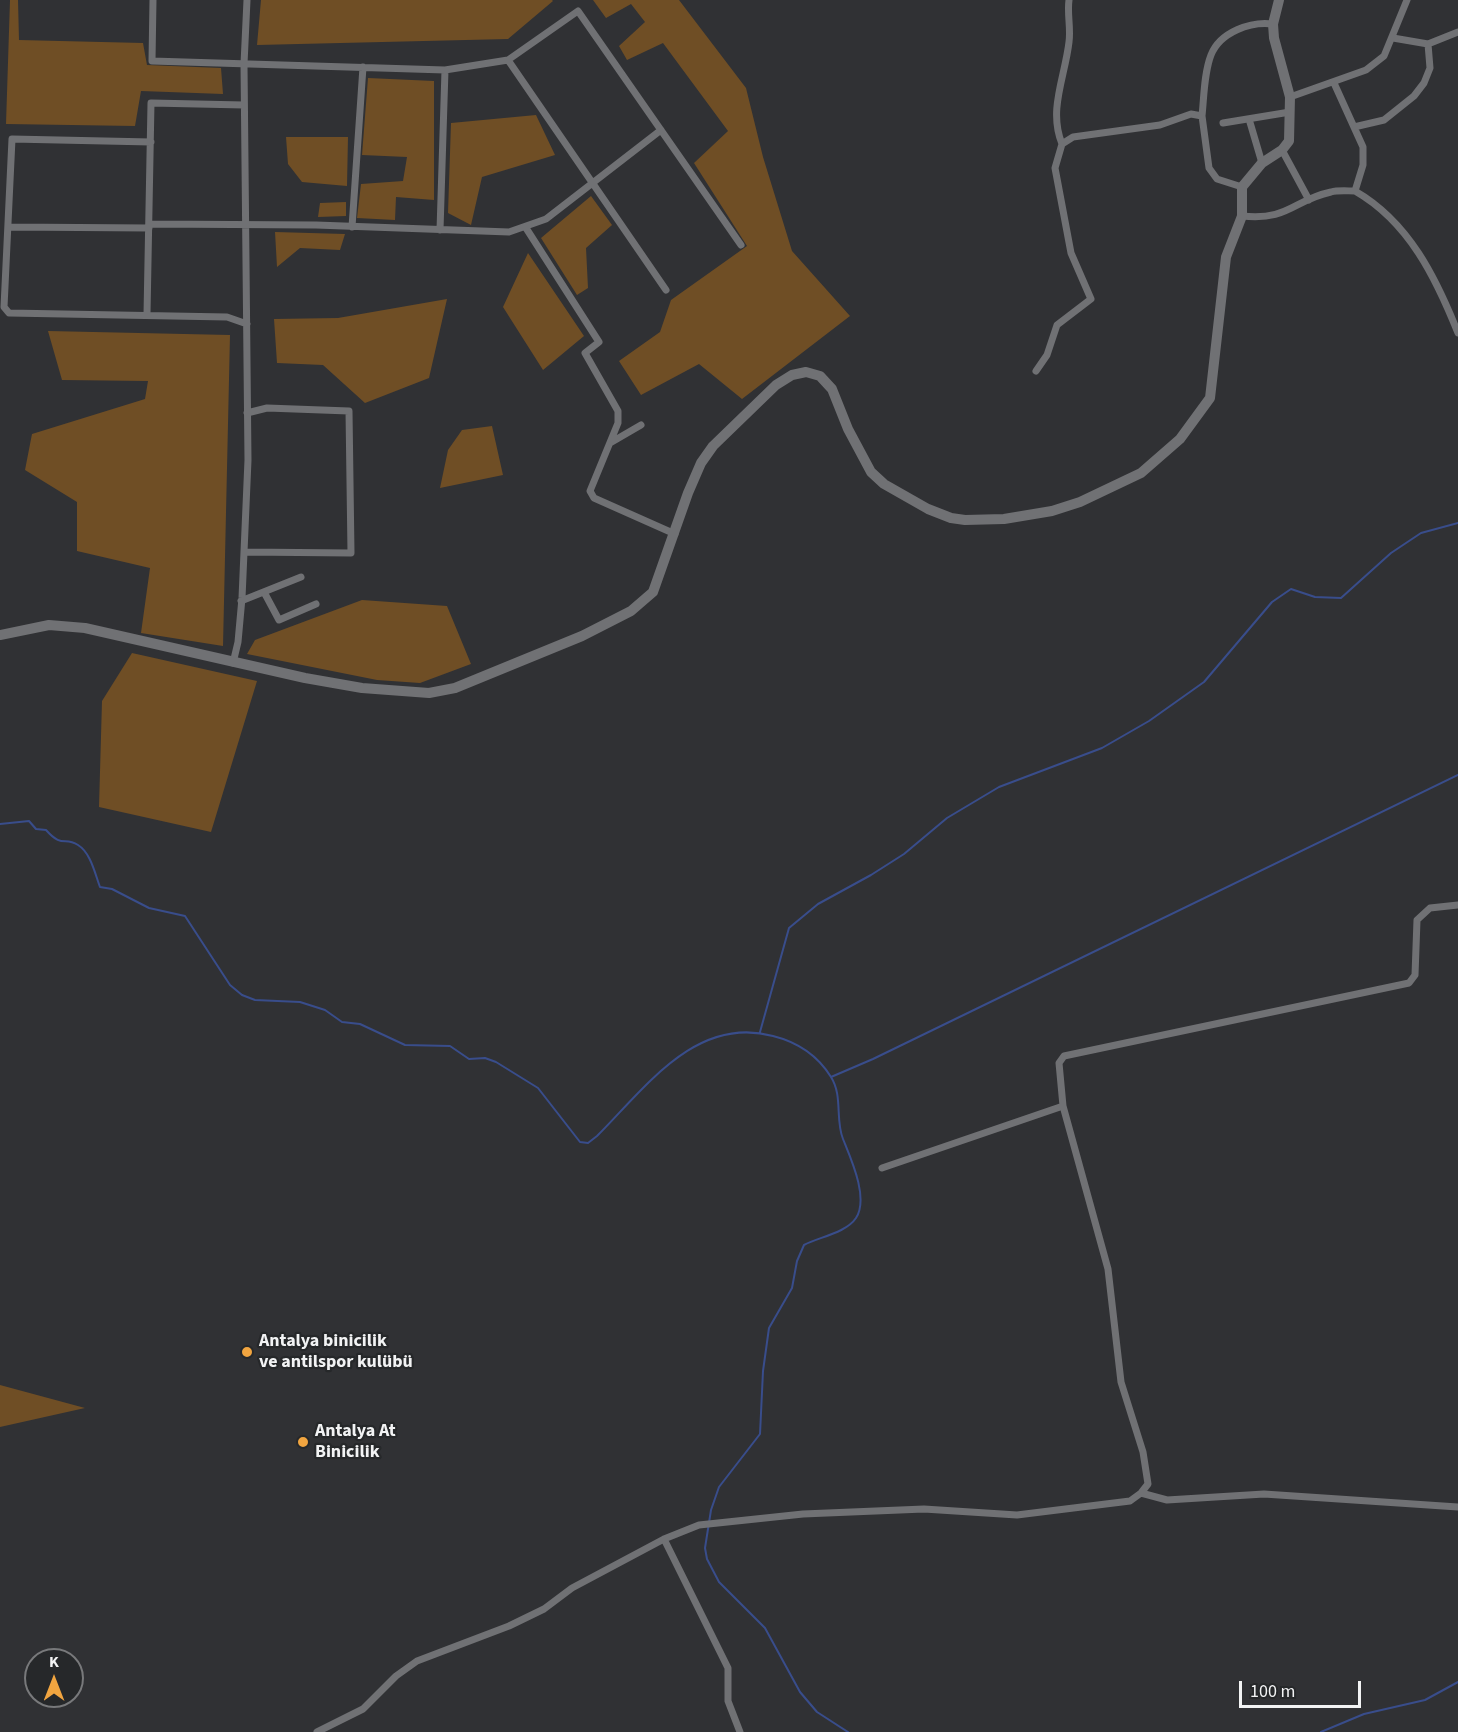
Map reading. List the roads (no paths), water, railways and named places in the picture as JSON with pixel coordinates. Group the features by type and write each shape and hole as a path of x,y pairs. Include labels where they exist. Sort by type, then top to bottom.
{"street":[{"path":"153,0 152,61 445,70 508,60 578,11 741,245"},
{"path":"233,663 238,642 245,552 247,413 244,64 247,0"},
{"path":"1036,371 1047,355 1058,325 1091,299 1071,253 1055,168 1062,144 1056,130 1058,88 1070,41 1067,18 1069,0"},
{"path":"1,633 49,625 85,628 305,678 392,692 429,693 455,688 582,636 631,611 653,592 701,463 713,446 776,385 792,375 806,372 820,376 832,389 848,429 871,472 884,484 928,509 951,518 1004,519 1052,511 1122,484 1141,473 1180,439 1210,398 1226,257 1242,216 1242,187 1262,163 1282,150 1288,141 1290,97 1274,38 1273,24 1279,0"},
{"path":"1290,97 1366,70 1384,57 1407,0"},
{"path":"1242,187 1217,179 1209,168 1202,116 1211,54 1239,28 1260,22 1273,24"},
{"path":"1392,38 1428,45 1458,32"},
{"path":"1354,128 1384,120 1414,96 1424,83 1430,68 1428,45"},
{"path":"508,60 666,290"},
{"path":"352,227 363,67"},
{"path":"440,230 445,70"},
{"path":"1334,83 1363,147 1364,165 1355,191"},
{"path":"147,314 151,103 244,105"},
{"path":"1223,123 1290,112"},
{"path":"1062,144 1073,137 1160,125 1191,114 1202,116"},
{"path":"1249,119 1262,163"},
{"path":"8,226 352,227 509,232 526,228 546,219 661,130"},
{"path":"151,142 12,139 4,307 9,313 226,317 246,324"},
{"path":"1282,150 1309,200"},
{"path":"1242,216 1259,218 1279,215 1309,200 1332,192 1355,191 1366,197 1396,224 1414,246 1439,287 1458,333"},
{"path":"526,228 599,342 585,353 618,411 618,423 590,491 594,498 675,534"},
{"path":"245,552 351,553 349,411 267,408 247,413"},
{"path":"610,443 641,425"},
{"path":"241,601 301,577"},
{"path":"264,592 279,620 316,604"},
{"path":"317,1732 363,1709 396,1676 417,1660 509,1626 544,1609 572,1588 664,1539 699,1525 802,1514 924,1509 1017,1515 1130,1501 1141,1494 1148,1484 1143,1452 1121,1382 1108,1269 1063,1106 1059,1063 1064,1056 1409,983 1414,975 1417,920 1430,908 1458,905"},
{"path":"882,1168 1063,1106"},
{"path":"1141,1494 1167,1500 1264,1494 1458,1507"},
{"path":"664,1539 728,1668 728,1701 740,1732"}],"waterway":[{"path":"760,1032 789,928 818,904 904,854 947,818 999,787 1102,748 1149,721 1204,682 1272,602 1291,589 1315,597 1341,598 1391,553 1421,533 1458,523"},
{"path":"831,1077 873,1059 1458,775"},
{"path":"0,824 29,821 36,829 46,830 60,841 78,845 92,864 100,887 112,889 149,908 185,916 230,985 242,995 255,1000 300,1002 325,1010 342,1022 360,1024 405,1045 450,1046 469,1059 485,1058 496,1062 538,1088 580,1142 588,1143 597,1136 653,1078 674,1060 696,1046 720,1036 745,1032 773,1036 798,1046 826,1069 837,1092 839,1124 860,1189 860,1210 852,1223 846,1227 804,1245 797,1261 792,1288 769,1328 763,1371 760,1434 719,1487 711,1510 705,1548 707,1559 719,1582 765,1628 800,1692 817,1712 848,1732"},
{"path":"1321,1732 1364,1714 1425,1700 1458,1682"}],"place":[{"name":"Antalya binicilik ve antilspor kulübü","path":"247,1352"},
{"name":"Antalya At Binicilik","path":"303,1442"}]}
